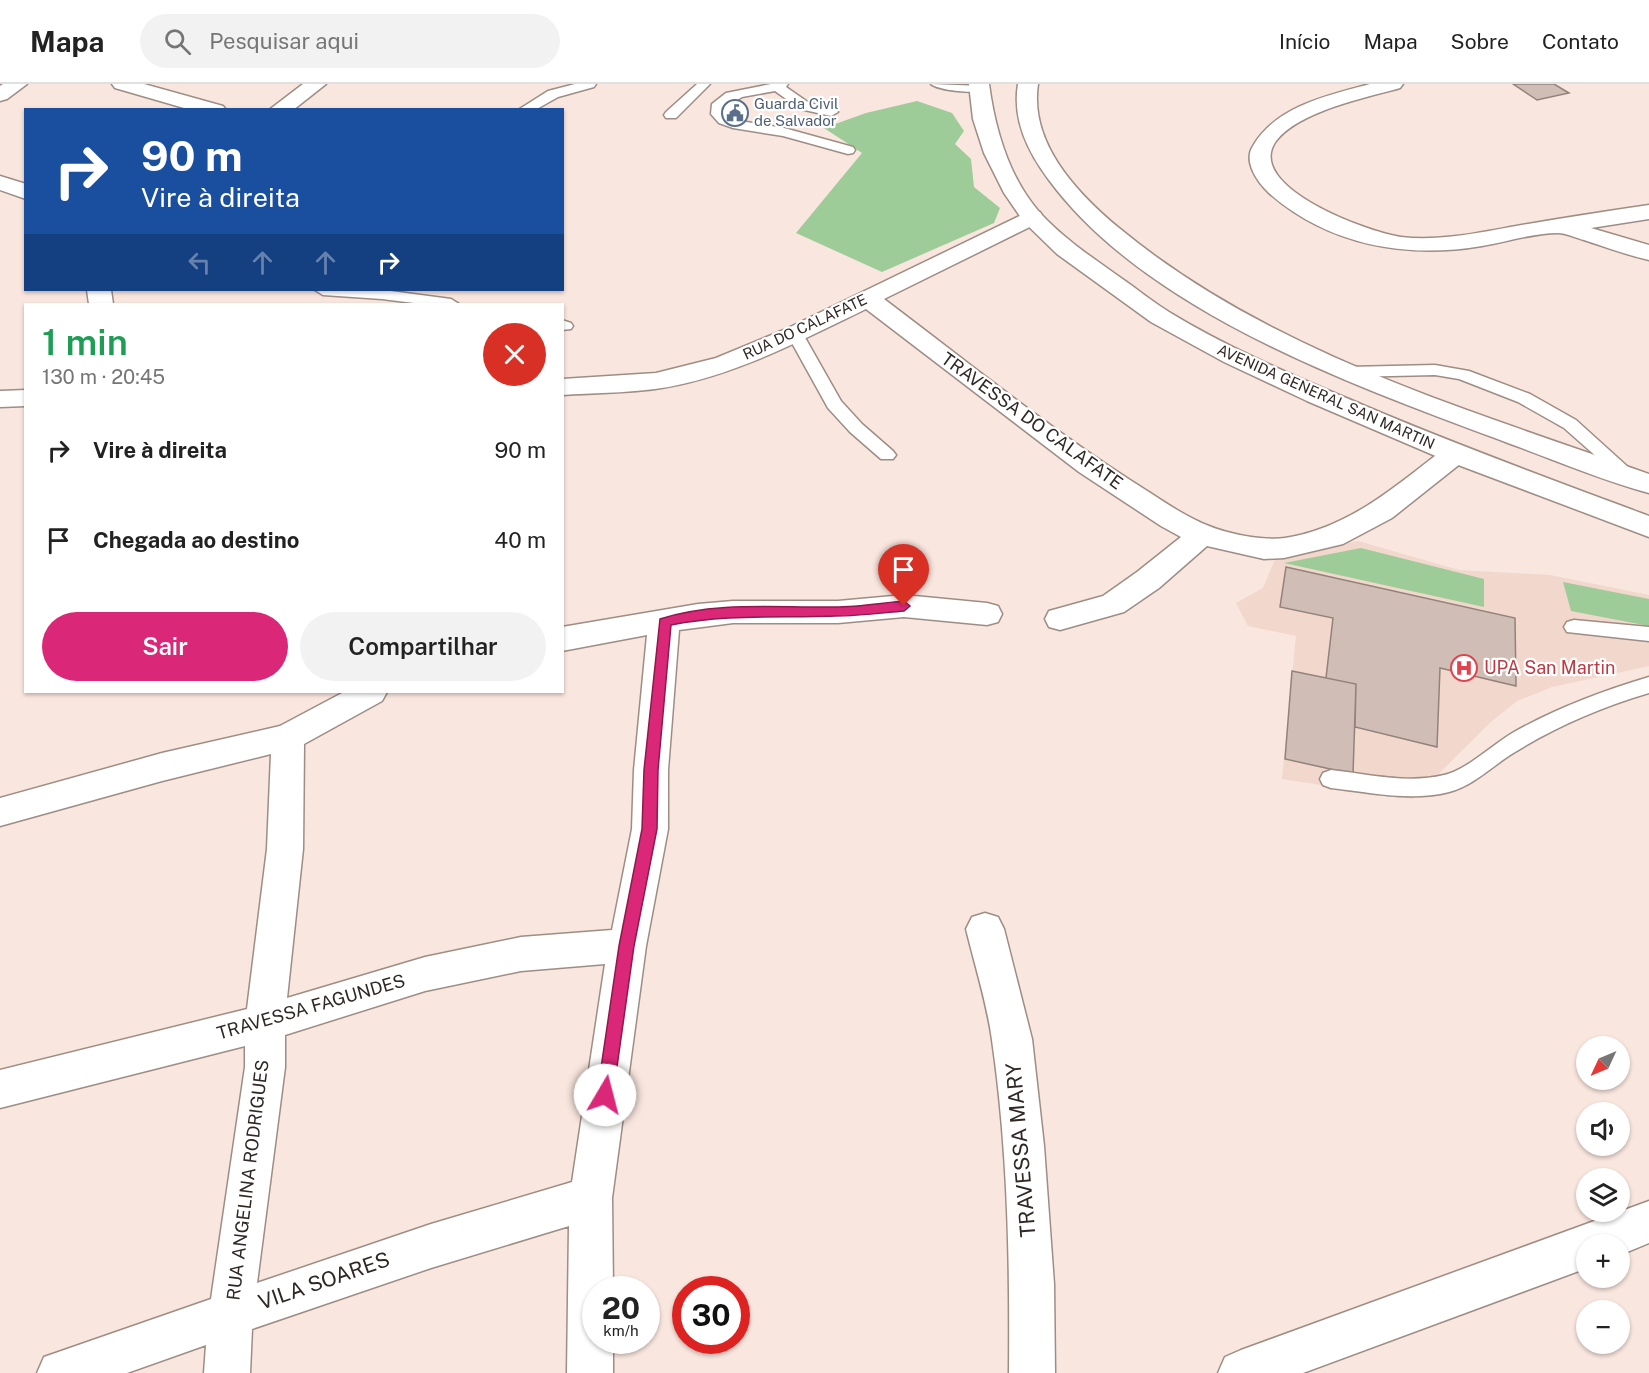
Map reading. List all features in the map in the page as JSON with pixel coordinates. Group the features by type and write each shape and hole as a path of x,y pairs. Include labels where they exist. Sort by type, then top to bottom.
{"street":[{"path":"0,94 17,84"},
{"path":"122,84 209,108"},
{"path":"282,108 316,84"},
{"name":"AVENIDA GENERAL SAN MARTIN","path":"1028,84 1026,106 1035,137 1050,166 1071,197 1150,266 1197,296 1268,334 1348,372 1639,480"},
{"path":"1393,84 1314,108 1289,120 1272,134 1261,149 1261,166 1273,185 1302,207 1330,223 1363,236 1399,244 1462,243 1649,212"},
{"name":"AVENIDA GENERAL SAN MARTIN","path":"979,86 983,119 995,153 1015,193 1032,217 1065,249 1160,317 1233,357 1455,454 1649,527"},
{"path":"0,183 24,191"},
{"name":"RUA DO CALAFATE","path":"564,387 656,381 725,364 795,334 1032,217"},
{"path":"1561,225 1649,253"},
{"name":"TRAVESSA DO CALAFATE","path":"867,298 1089,466 1171,519 1202,535 1264,549 1284,548 1333,537 1382,511 1455,454"},
{"path":"0,399 24,398"},
{"path":"1060,619 1113,604 1148,580 1202,535"},
{"path":"564,639 698,615 733,612 838,612 882,606 904,606 987,614"},
{"path":"590,1373 591,1198 627,946 650,829 651,770 664,622"},
{"path":"0,812 162,767 288,736 369,693"},
{"name":"RUA ANGELINA RODRIGUES","path":"228,1373 231,1313 265,1067 265,1023 285,849 288,736"},
{"name":"TRAVESSA MARY","path":"985,929 1012,1040 1023,1146 1032,1284 1032,1373"},
{"name":"TRAVESSA FAGUNDES","path":"0,1089 265,1023 425,974 521,954 627,946"},
{"name":"VILA SOARES","path":"60,1373 431,1246 591,1198"},
{"path":"1619,1234 1649,1222"},
{"path":"1241,1373 1576,1251"}],"lane":[{"path":"528,108 553,94 590,84"},
{"path":"671,115 704,84"},
{"path":"937,84 979,86"},
{"path":"831,112 805,106 779,85 732,95 722,100 717,107 718,114 724,120 738,125 784,132 848,150"},
{"path":"338,291 382,294 444,303"},
{"path":"795,334 834,404 856,428 887,455"},
{"path":"1348,372 1435,369 1463,375 1514,394 1547,410 1570,424 1639,480"},
{"path":"1574,627 1649,634"},
{"path":"1331,779 1423,788 1452,783 1507,746 1565,714 1603,698 1649,685"}],"shaded area":[{"name":"UPA San Martin","path":"1358,541 1459,570 1550,575 1649,595 1649,666 1552,687 1517,701 1492,721 1413,799 1282,779 1296,636 1248,626 1236,603 1263,588 1276,557"}],"green space":[{"path":"917,101 952,113 964,131 955,144 971,159 974,187 1000,208 994,223 882,272 796,233 862,153 824,128 866,113"},
{"path":"1361,548 1484,579 1484,607 1284,563"},
{"path":"1563,582 1649,599 1649,626 1571,611"}],"building":[{"path":"1513,84 1554,84 1569,93 1537,100"},
{"path":"1286,567 1515,618 1516,686 1440,668 1437,747 1355,727 1356,684 1326,678 1333,618 1280,607"},
{"path":"1292,671 1356,684 1353,774 1285,759"}],"place":[{"name":"Guarda Civil de Salvador","path":"735,113"},
{"name":"UPA San Martin","path":"1464,668"}],"route":[{"path":"605,1095 627,946 650,829 651,770 664,622 698,615 733,612 838,612 882,606 904,606"}]}
